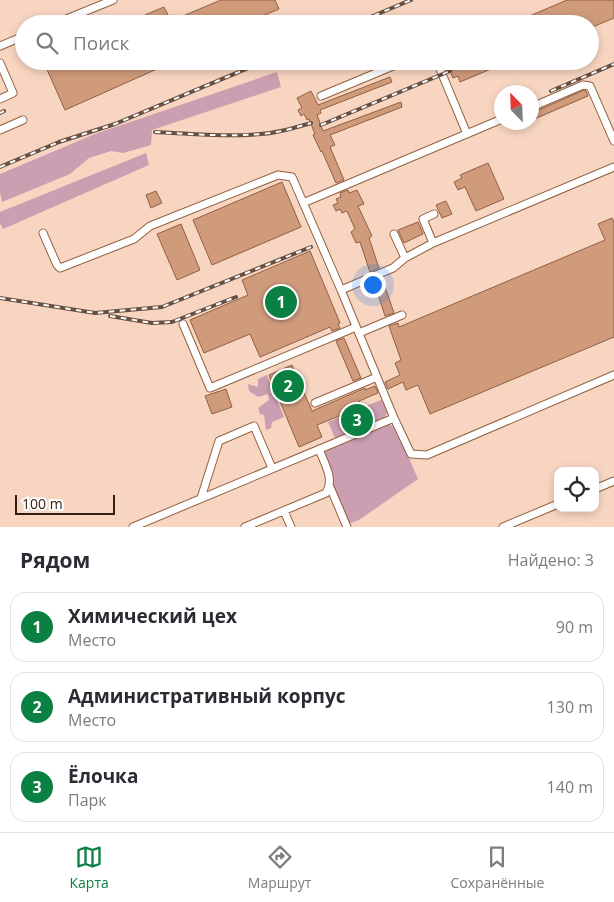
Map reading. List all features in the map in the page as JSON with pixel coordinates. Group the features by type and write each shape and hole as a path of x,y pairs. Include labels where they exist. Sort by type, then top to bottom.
{"street":[{"path":"76,15 113,0"},
{"path":"2,45 15,40"},
{"path":"0,63 13,93 0,99"},
{"path":"321,96 383,70"},
{"path":"441,70 467,134"},
{"path":"539,104 583,85 590,86 614,141"},
{"path":"0,130 23,120"},
{"path":"303,203 494,122"},
{"path":"341,290 393,268 404,258 433,243 614,167"},
{"path":"42,233 60,268 134,239 150,226 278,175 292,177 411,454 427,455 614,375"},
{"path":"433,243 423,219 434,214"},
{"path":"394,234 404,258"},
{"path":"183,324 210,388 402,314"},
{"path":"315,404 377,377"},
{"path":"133,527 394,418"},
{"path":"201,498 219,441 254,426 272,468"},
{"path":"319,449 330,480 330,487 346,527"},
{"path":"599,487 614,481"},
{"path":"245,527 326,493 330,487"},
{"path":"503,527 554,506"},
{"path":"284,511 291,527"}],"shaded area":[{"path":"277,72 281,87 152,130 151,145 123,153 111,151 89,158 70,174 2,202 0,174 95,134"},
{"path":"146,153 149,165 3,229 0,223 0,212"},
{"path":"267,375 284,417 272,422 271,428 266,430 264,415 260,414 258,408 269,400 268,394 258,397 249,391 248,384 258,387 258,379"},
{"path":"383,399 388,409 385,418 335,438 328,422"},
{"path":"387,423 396,428 418,479 359,520 348,524 333,491 333,484 322,451"}],"building":[{"path":"221,0 275,0 279,9 265,15 185,15"},
{"path":"567,0 614,0 614,18 599,24 599,15 532,15"},
{"path":"164,7 168,15 145,15"},
{"path":"47,70 155,70 65,110"},
{"path":"450,70 489,70 460,82 458,76 453,78"},
{"path":"390,77 392,82 320,110 321,113 317,115 323,131 401,102 402,107 330,135 335,145 330,147 344,180 336,183 313,135 315,134 309,119 307,120 304,114 301,116 298,110 302,108 297,98 311,91 318,105"},
{"path":"584,90 588,96 539,117 539,110"},
{"path":"488,163 504,199 476,211 465,187 458,190 454,182 462,178 460,175"},
{"path":"282,182 301,227 212,265 193,220"},
{"path":"348,190 349,193 357,190 364,204 358,206 372,236 369,238 379,268 370,272 360,242 356,243 351,232 355,229 347,211 342,213 340,209 336,211 333,205 338,203 336,199 341,197 340,193"},
{"path":"156,191 162,203 151,208 146,195"},
{"path":"446,201 452,214 442,218 436,205"},
{"path":"612,218 614,222 614,337 430,414 418,385 406,390 403,382 388,389 385,382 400,375 395,363 401,360 389,326 398,323 399,327 605,240 598,224"},
{"path":"418,222 423,234 404,243 398,230"},
{"path":"181,224 200,270 177,280 157,234"},
{"path":"310,251 340,323 338,324 340,328 332,331 330,327 260,357 250,334 204,353 190,320 248,295 242,280"},
{"path":"382,278 394,313 385,316 374,282"},
{"path":"344,338 361,378 353,381 336,341"},
{"path":"292,365 312,411 365,388 365,390 375,386 378,393 359,401 361,407 317,425 322,437 299,447 269,375"},
{"path":"226,389 232,407 212,414 205,396"}],"railway":[{"path":"375,15 411,0"},
{"path":"551,91 614,64"},
{"path":"0,167 59,142 115,124 244,70"},
{"path":"321,125 450,71"},
{"path":"0,113 4,111"},
{"path":"155,132 248,135 280,131 311,123"},
{"path":"0,298 95,313 162,307 311,247"},
{"path":"110,316 152,323 172,322 236,297"}],"place":[{"name":"Химический цех","path":"281,302"},
{"name":"Административный корпус","path":"288,386"},
{"name":"Ёлочка","path":"357,420"}]}
